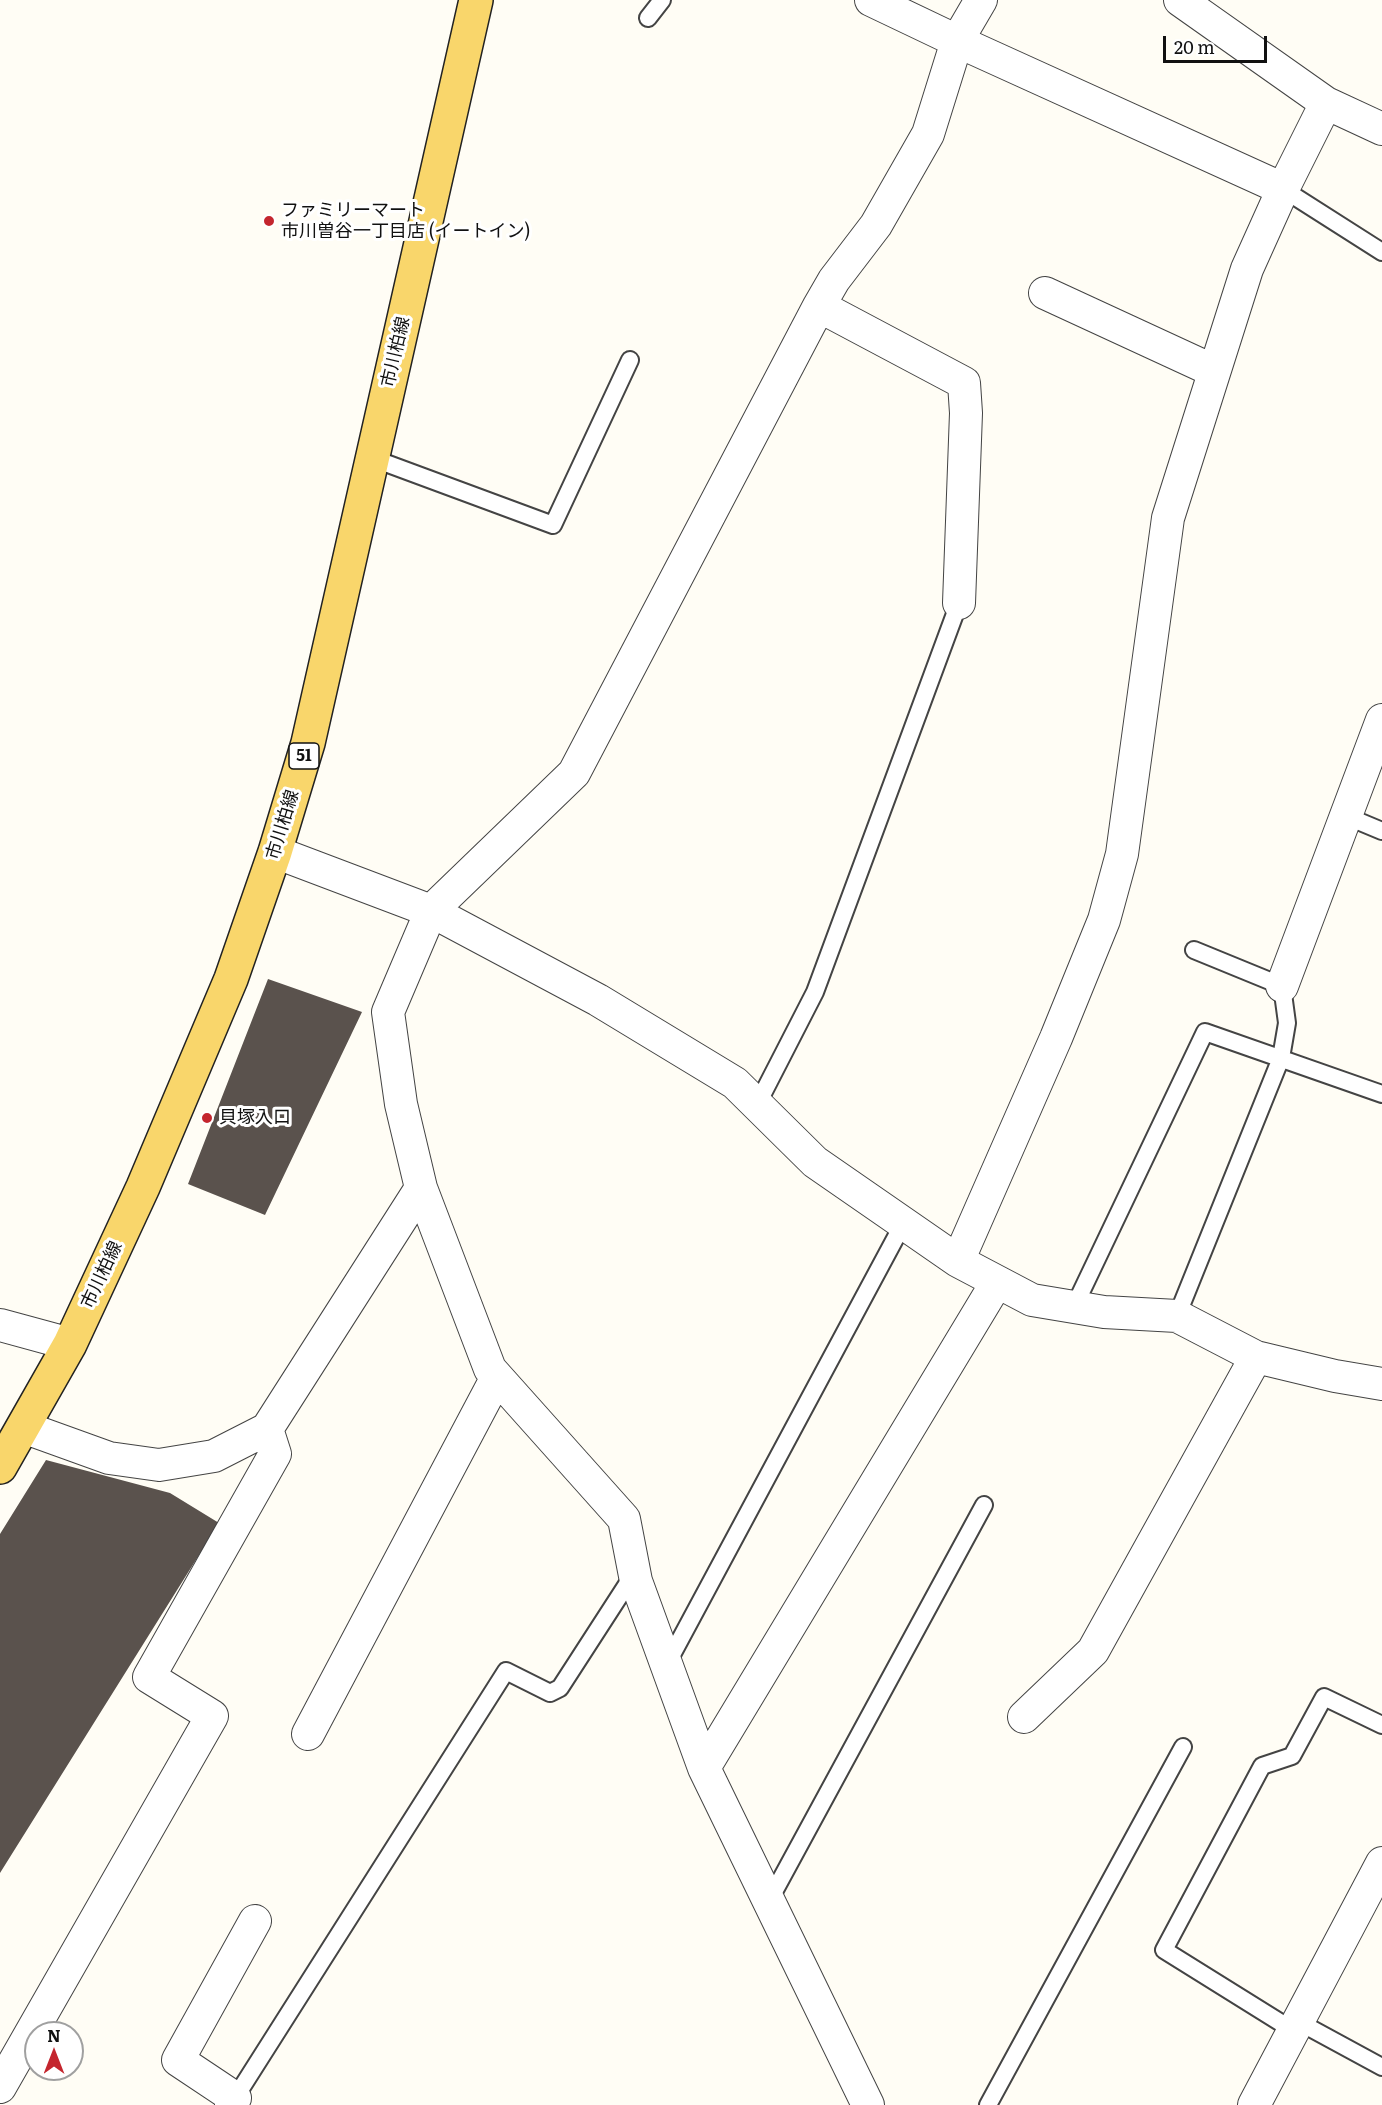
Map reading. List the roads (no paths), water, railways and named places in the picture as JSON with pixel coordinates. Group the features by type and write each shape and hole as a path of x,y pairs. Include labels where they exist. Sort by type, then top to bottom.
{"main road":[{"name":"市川柏線","path":"0,1467 70,1344 143,1187 226,990 275,852 308,743 476,0"}],"street":[{"path":"871,0 1283,189"},
{"path":"868,2105 704,1768 636,1581 624,1519 489,1369 421,1188 401,1104 388,1012 431,911 574,773 819,306 834,280 876,225 928,134 957,41 981,0"},
{"path":"1180,0 1326,103 1382,129"},
{"path":"958,1261 1056,1038 1104,920 1122,854 1168,518 1247,269 1283,189 1326,103"},
{"path":"1045,293 1214,371"},
{"path":"819,306 964,383 966,413 959,603"},
{"path":"1282,986 1382,720"},
{"path":"275,852 431,911 598,1000 735,1083 814,1162 903,1224 958,1261 1032,1300 1104,1312 1177,1316 1256,1357 1335,1376 1382,1384"},
{"path":"23,1427 109,1458 159,1465 214,1456 267,1429 421,1188"},
{"path":"704,1768 997,1282"},
{"path":"0,1325 70,1344"},
{"path":"1024,1717 1093,1651 1256,1357"},
{"path":"308,1734 496,1377"},
{"path":"0,2087 212,1716 149,1677 275,1454 267,1429"},
{"path":"1254,2105 1382,1863"},
{"path":"233,2101 178,2060 255,1921"}],"lane":[{"path":"648,18 663,0"},
{"path":"1283,189 1382,252"},
{"path":"372,458 553,525 630,360"},
{"path":"757,1105 815,992 959,603"},
{"path":"1346,816 1382,831"},
{"path":"1177,1316 1281,1058 1287,1023 1282,986 1194,951"},
{"path":"1074,1307 1204,1032 1382,1094"},
{"path":"666,1665 903,1224"},
{"path":"769,1901 984,1505"},
{"path":"233,2101 506,1671 550,1693 560,1688 635,1572"},
{"path":"1382,1725 1324,1697 1292,1756 1262,1766 1164,1950 1296,2026 1382,2067"},
{"path":"988,2105 1183,1747"}],"place":[{"name":"ファミリーマート 市川曽谷一丁目店 (イートイン)","path":"269,221"},
{"name":"貝塚入口","path":"207,1118"}]}
